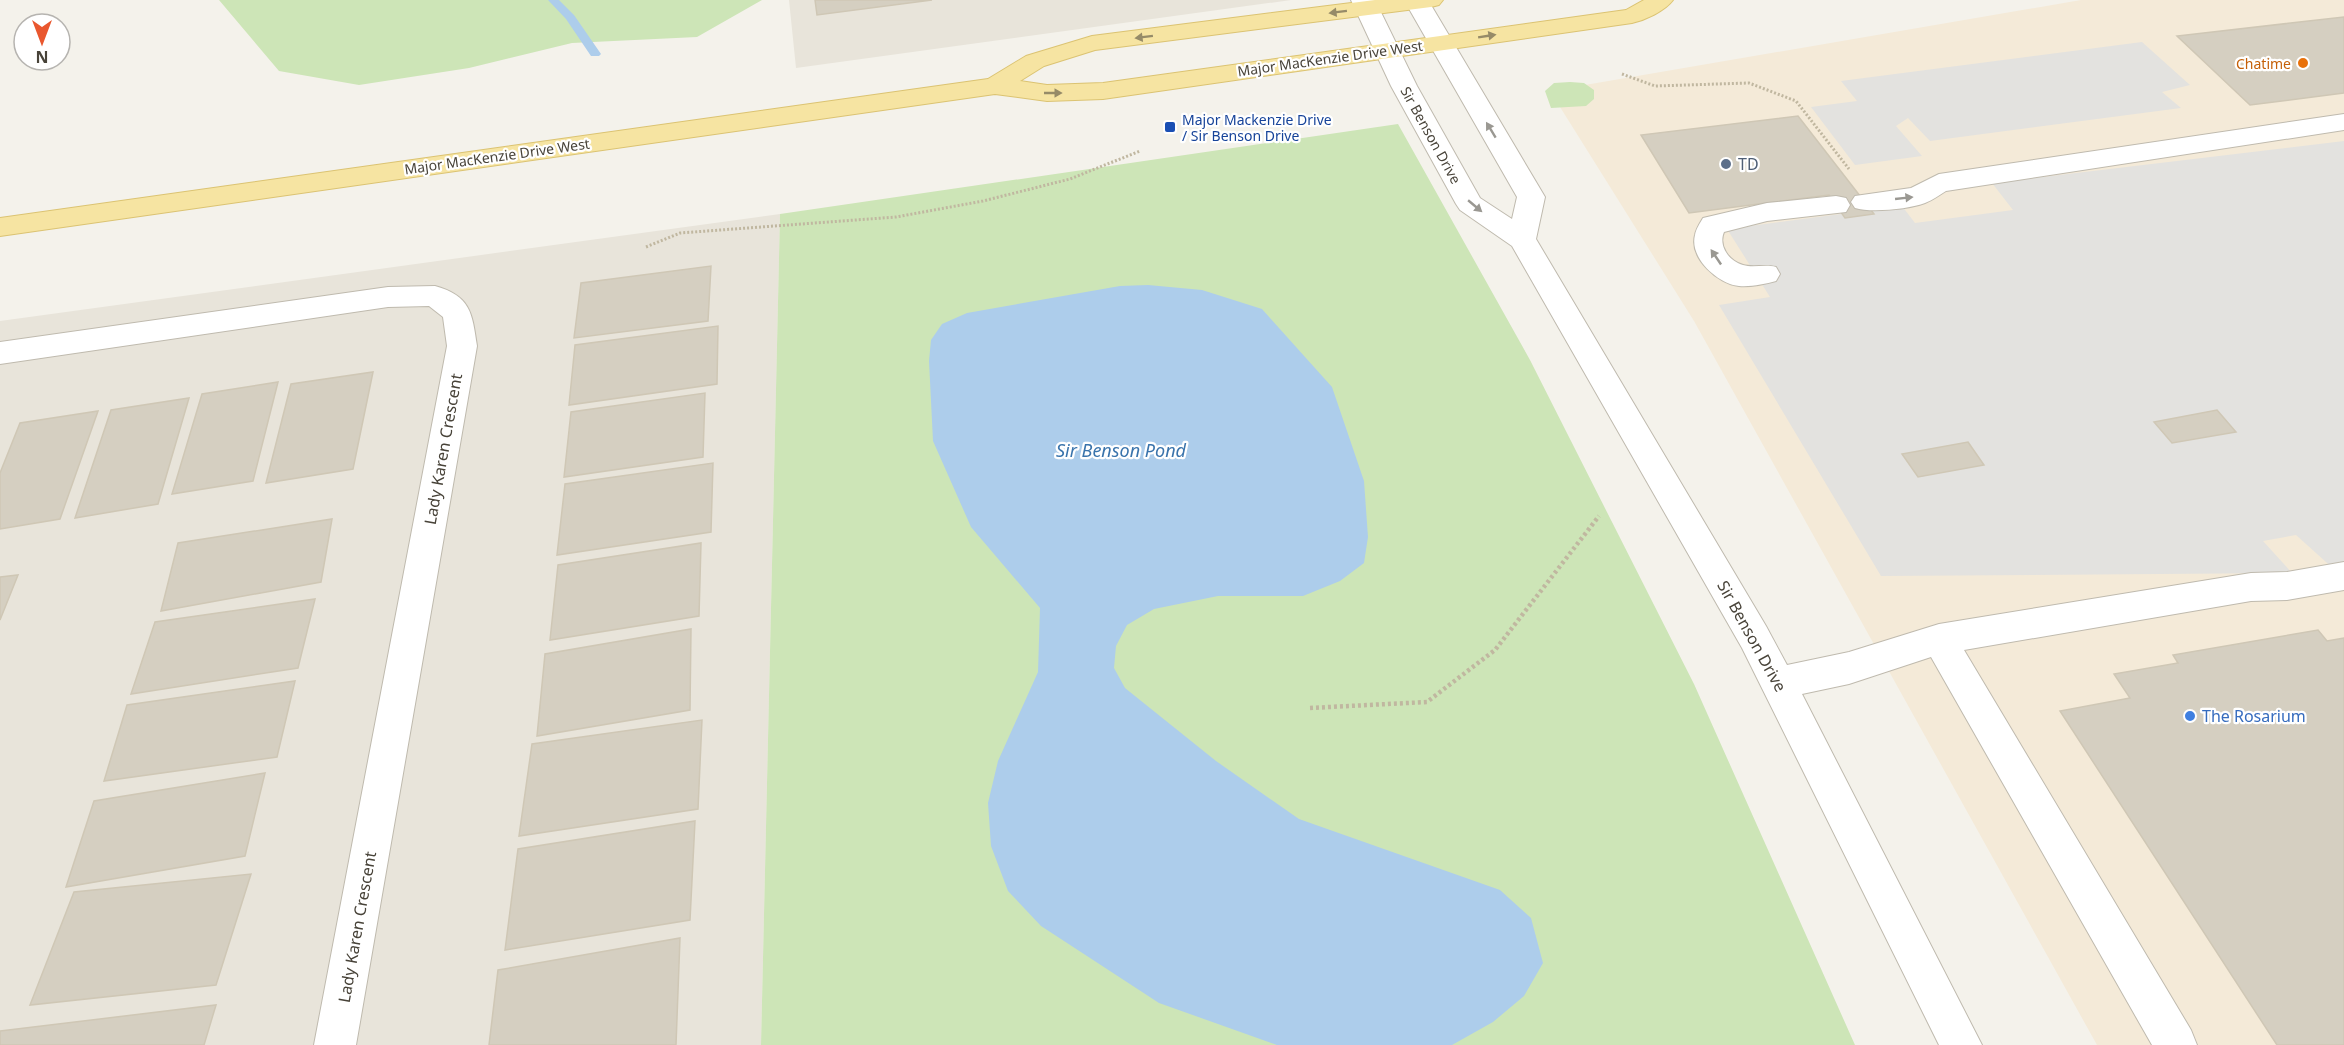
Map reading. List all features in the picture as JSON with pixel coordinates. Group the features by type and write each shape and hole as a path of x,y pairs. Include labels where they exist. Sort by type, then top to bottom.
{"main road":[{"name":"Major MacKenzie Drive West","path":"0,227 995,86 1047,93 1103,91 1632,16 1661,0"},
{"name":"Major MacKenzie Drive West","path":"995,86 1035,61 1092,43 1365,4 1421,1"}],"street":[{"path":"1421,1 1440,42 1531,197 1522,239"},
{"name":"Sir Benson Drive","path":"1365,4 1387,50 1470,204 1522,239 1754,637 1961,1045"},
{"path":"1869,201 1917,196 1939,183 2344,122"},
{"path":"1766,274 1740,276 1721,265 1710,253 1708,236 1713,225 1767,212 1836,205"},
{"name":"Lady Karen Crescent","path":"0,353 388,297 435,296 457,312 462,346 335,1045"},
{"path":"1778,683 1849,668 1939,639 2251,587 2287,586 2344,576"},
{"path":"1939,639 2176,1045"}],"path":[{"path":"1622,74 1654,86 1749,83 1796,101 1869,201"},
{"path":"646,247 680,233 896,217 983,201 1070,179 1140,151"},
{"path":"1310,708 1426,702 1495,650 1599,516"}],"shaded area":[{"path":"789,0 1291,0 796,68"},
{"path":"2081,0 2344,0 2344,1045 2097,1045 1694,321 1550,91"},
{"path":"2142,42 2190,85 2162,92 2181,108 1930,141 1908,118 1896,126 1922,156 1855,165 1811,107 1857,101 1841,81"},
{"path":"2344,141 2344,569 2336,571 2296,535 2263,541 2292,573 1881,576 1719,305 1770,297 1727,229 1902,206 1915,223 2013,210 1992,183"},
{"path":"780,214 761,1045 0,1045 0,321"}],"green space":[{"path":"219,0 762,0 697,37 572,43 469,68 359,85 279,71"},
{"path":"1554,83 1584,83 1594,90 1594,99 1586,106 1551,108 1545,91"},
{"path":"1398,124 1530,360 1694,684 1855,1045 761,1045 780,214"}],"water":[{"name":"Sir Benson Pond","path":"1148,285 1202,290 1262,309 1332,387 1364,481 1368,537 1364,563 1340,581 1303,596 1218,596 1154,609 1127,625 1116,646 1114,668 1125,688 1216,761 1299,819 1500,890 1531,918 1543,963 1524,996 1493,1022 1452,1045 1277,1045 1159,1003 1041,926 1008,891 991,846 988,803 998,761 1038,672 1040,608 971,527 933,441 929,361 931,340 942,324 967,313 1120,286"}],"building":[{"path":"815,0 932,0 817,15"},
{"path":"2344,17 2344,93 2250,105 2177,36"},
{"path":"1798,116 1874,214 1845,218 1829,195 1689,213 1641,135"},
{"path":"711,266 708,321 574,338 581,283"},
{"path":"718,326 717,384 569,405 575,345"},
{"path":"373,372 353,469 266,483 291,384"},
{"path":"278,382 253,481 172,494 202,394"},
{"path":"705,393 703,457 564,477 571,412"},
{"path":"189,398 158,504 75,518 111,410"},
{"path":"2217,410 2236,432 2172,443 2154,422"},
{"path":"98,411 60,519 0,529 0,473 20,423"},
{"path":"1968,442 1984,465 1918,477 1902,454"},
{"path":"713,463 711,532 557,555 565,484"},
{"path":"332,519 321,582 161,611 178,543"},
{"path":"701,543 699,616 550,640 558,565"},
{"path":"18,575 0,620 0,577"},
{"path":"315,599 298,668 131,694 155,622"},
{"path":"691,629 690,710 537,736 545,654"},
{"path":"2318,630 2327,641 2344,638 2344,1045 2277,1045 2060,711 2130,698 2114,674 2178,663 2173,655"},
{"path":"295,681 277,757 104,781 127,705"},
{"path":"702,720 698,809 519,836 532,744"},
{"path":"265,773 245,856 66,887 94,801"},
{"path":"695,821 690,920 505,950 518,849"},
{"path":"251,874 216,985 30,1005 74,892"},
{"path":"680,938 676,1045 489,1045 498,970"},
{"path":"216,1005 204,1045 0,1045 0,1031"}],"waterway":[{"path":"553,0 570,17 595,54"}],"place":[{"name":"Chatime","path":"2303,63"},
{"name":"Major Mackenzie Drive / Sir Benson Drive","path":"1170,127"},
{"name":"TD","path":"1726,164"},
{"name":"The Rosarium","path":"2190,716"}]}
